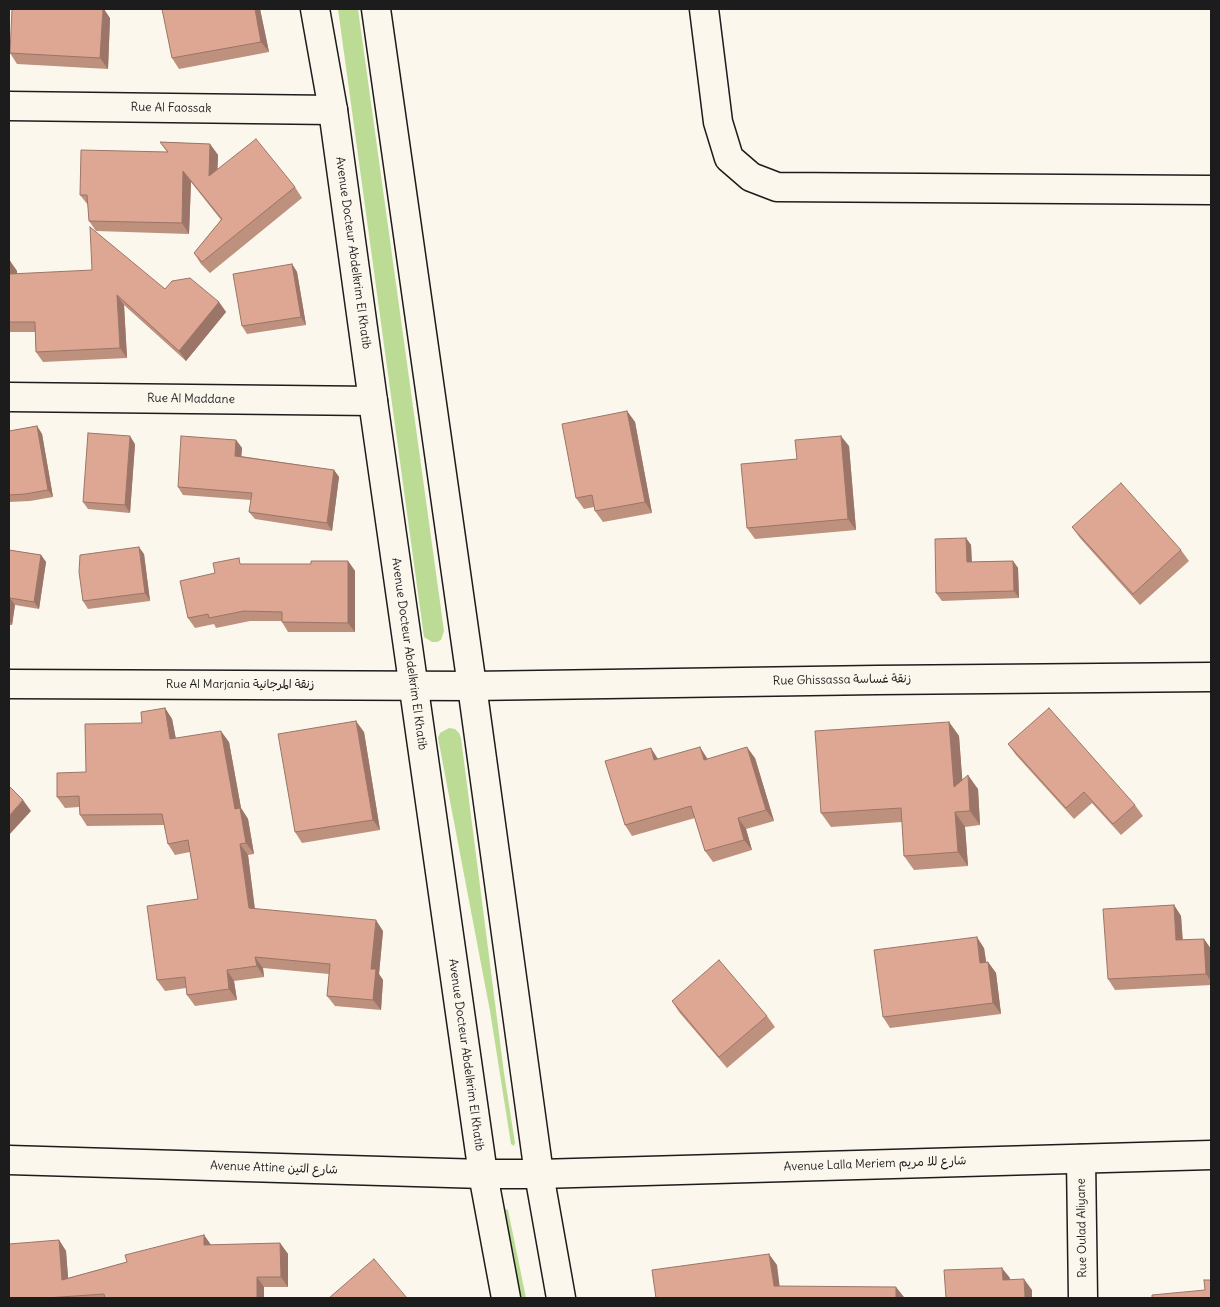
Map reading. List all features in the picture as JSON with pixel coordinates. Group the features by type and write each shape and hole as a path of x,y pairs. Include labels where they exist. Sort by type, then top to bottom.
{"street":[{"name":"Avenue Docteur Abdelkrim El Khatib","path":"315,9 333,110 483,1174 506,1298"},
{"path":"376,9 539,1174 561,1298"},
{"path":"704,9 718,122 729,158 751,177 777,187 1211,190"},
{"name":"Rue Al Faossak","path":"9,106 333,110"},
{"name":"Rue Al Maddane","path":"9,396 373,401"},
{"name":"Rue Ghissassa زنقة غساسة","path":"472,686 897,679 1211,677"},
{"name":"Rue Al Marjania زنقة المرجانية","path":"9,684 472,686"},
{"name":"Avenue Lalla Meriem شارع للا مريم","path":"539,1174 1211,1155"},
{"name":"Rue Oulad Aliyane","path":"1081,1159 1083,1298"},
{"name":"Avenue Attine شارع التين","path":"9,1160 539,1174"}],"green space":[{"path":"338,9 358,9 444,631 441,640 437,642 432,642 424,637"},
{"path":"449,728 455,729 461,738 514,1146 511,1144 490,1011 438,738 440,733"},
{"path":"506,1209 508,1210 526,1298 521,1298 504,1212"}],"building":[{"path":"12,9 103,9 100,58 10,53"},
{"path":"162,9 255,9 261,42 172,58"},
{"path":"256,139 295,187 202,262 194,253 222,219 183,171 182,223 89,221 87,195 80,195 81,150 168,152 160,142 210,144 209,176"},
{"path":"90,227 165,289 172,281 190,278 219,302 179,351 117,295 120,348 36,352 35,322 9,322 9,261 10,274 92,270"},
{"path":"292,264 301,317 242,326 233,274"},
{"path":"627,411 645,502 595,511 592,495 576,498 562,424"},
{"path":"37,426 48,490 9,495 9,431"},
{"path":"88,433 130,436 125,505 83,502"},
{"path":"181,436 236,440 235,456 334,470 327,523 249,512 252,493 178,487"},
{"path":"841,436 848,519 747,528 741,464 797,459 795,440"},
{"path":"1121,483 1181,550 1133,594 1072,527"},
{"path":"966,538 967,562 1013,561 1014,591 936,593 935,539"},
{"path":"139,547 145,593 83,601 79,572 80,555"},
{"path":"9,550 41,555 34,602 10,598 9,605"},
{"path":"239,558 240,564 311,564 311,561 348,561 348,623 282,622 282,612 244,611 209,618 208,614 188,618 180,581 215,573 213,563"},
{"path":"165,708 170,739 221,731 235,809 240,808 246,843 240,844 249,908 376,920 371,969 376,969 373,1000 327,996 330,964 255,957 257,966 227,970 229,989 187,995 185,977 157,980 147,906 198,899 188,840 168,844 162,814 80,815 79,796 57,797 57,773 86,772 85,724 142,723 141,712"},
{"path":"1049,708 1135,805 1113,824 1084,792 1066,808 1008,744"},
{"path":"356,721 373,820 295,832 278,734"},
{"path":"949,722 954,787 968,775 970,811 955,812 958,852 904,856 901,808 821,813 815,731"},
{"path":"700,747 704,760 747,747 766,810 738,818 744,840 705,851 691,806 625,825 605,761 651,748 654,760"},
{"path":"9,786 23,800 9,816"},
{"path":"1174,905 1176,940 1204,939 1206,974 1108,979 1103,909"},
{"path":"977,937 980,963 988,962 993,1003 883,1017 874,950"},
{"path":"719,960 767,1016 719,1057 672,1001"},
{"path":"204,1235 204,1245 280,1243 281,1277 257,1277 257,1298 105,1298 104,1294 46,1298 9,1298 9,1244 59,1240 62,1280 127,1262 125,1255"},
{"path":"769,1254 774,1286 896,1287 896,1298 656,1298 652,1270"},
{"path":"374,1259 407,1298 329,1298"},
{"path":"1002,1268 1003,1280 1024,1279 1025,1298 946,1298 944,1270"},
{"path":"1204,1280 1211,1280 1211,1298 1152,1298 1152,1295 1205,1290"}]}
